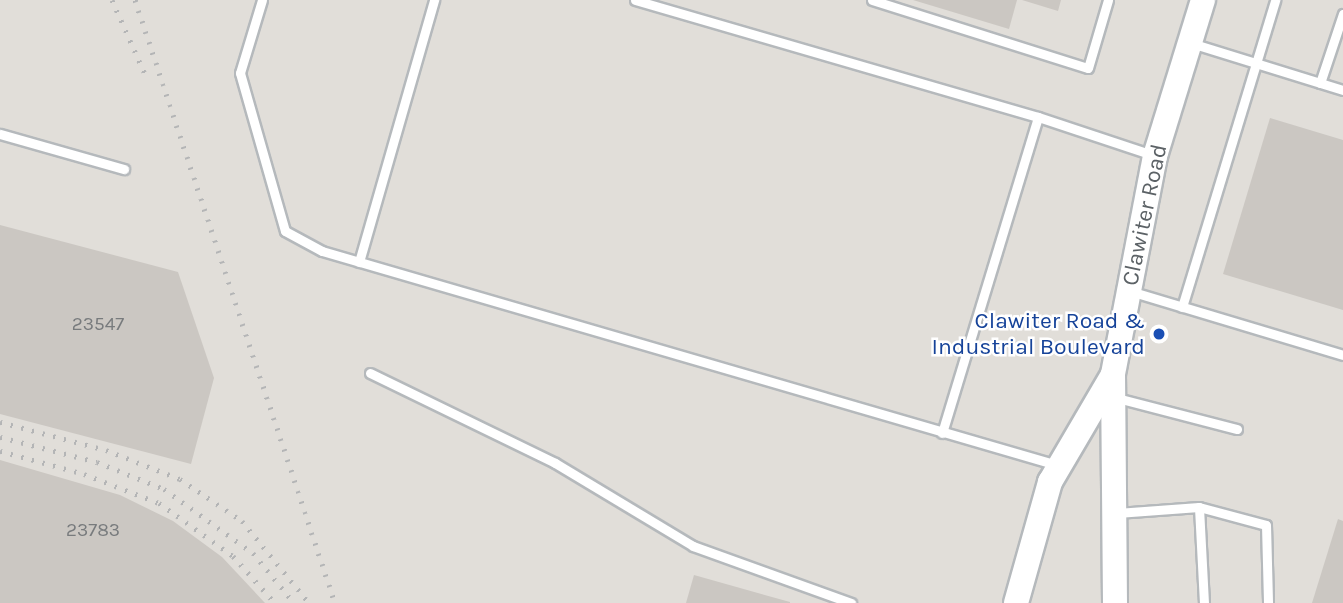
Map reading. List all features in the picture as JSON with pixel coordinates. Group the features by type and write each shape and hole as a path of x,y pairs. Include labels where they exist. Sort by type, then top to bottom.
{"main road":[{"name":"Clawiter Road","path":"1115,603 1110,513 1112,386 1155,156 1203,0"},
{"path":"1016,603 1060,466 1112,386"}],"lane":[{"path":"262,0 240,73 285,231 359,262 1060,466"},
{"path":"359,262 433,0"},
{"path":"635,0 1038,117 1155,156"},
{"path":"873,0 1088,68 1108,0"},
{"path":"1182,307 1275,0"},
{"path":"1320,83 1343,14"},
{"path":"1190,43 1343,90"},
{"path":"942,433 1038,117"},
{"path":"0,134 124,169"},
{"path":"1129,291 1343,355"},
{"path":"370,373 555,463 693,546 851,603"},
{"path":"1112,386 1237,429"},
{"path":"1199,507 1204,603"},
{"path":"1110,513 1199,507 1266,525 1268,603"}],"shaded area":[{"path":"0,0 1343,0 1343,603 0,603"}],"building":[{"path":"913,0 1017,0 1009,29"},
{"path":"1022,0 1061,0 1058,11"},
{"path":"1270,118 1343,140 1343,310 1223,274"},
{"path":"0,225 178,272 214,378 191,464 0,414"},
{"path":"0,460 120,495 173,521 222,557 265,603 0,603"},
{"path":"1338,519 1343,521 1343,603 1312,603"},
{"path":"694,575 790,602 790,603 686,603"}],"railway":[{"path":"112,0 145,74"},
{"path":"135,0 335,603"},
{"path":"0,422 106,450 180,479 242,521 309,603"},
{"path":"0,437 97,462 164,489 253,553 294,603"},
{"path":"0,451 84,474 159,503 233,556 275,603"}],"place":[{"name":"Clawiter Road & Industrial Boulevard","path":"1159,334"}]}
